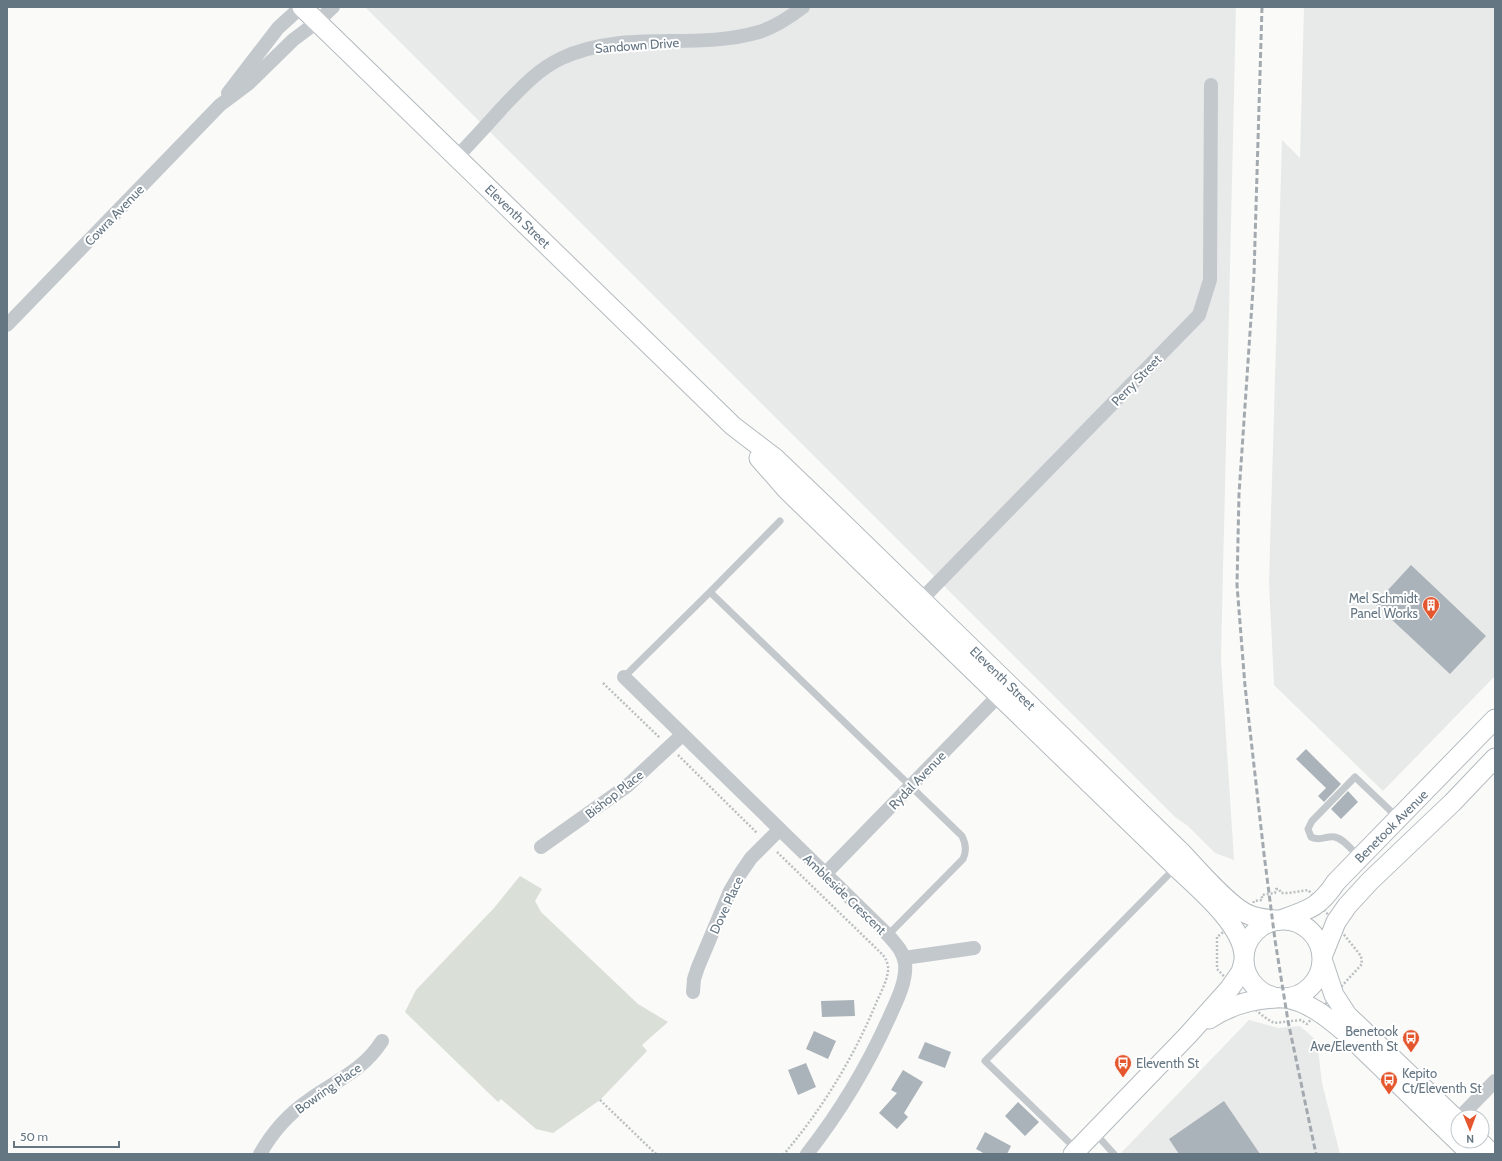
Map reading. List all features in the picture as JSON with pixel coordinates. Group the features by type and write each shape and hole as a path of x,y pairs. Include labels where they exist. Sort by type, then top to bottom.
{"main road":[{"name":"Eleventh Street","path":"302,7 733,426 787,490 916,605 1238,918 1244,958"},
{"name":"Benetook Avenue","path":"1278,920 1305,911 1326,897 1336,882 1495,719"},
{"name":"Benetook Avenue","path":"1322,958 1336,922 1344,910 1366,886 1453,802 1495,758"},
{"path":"1433,783 1453,802"},
{"name":"Eleventh Street","path":"1238,918 1278,920"},
{"path":"1075,1152 1188,1035 1232,985 1241,972 1248,940 1255,932 1268,923 1278,920 1295,922 1309,930 1318,942 1334,995 1342,1009 1450,1118"},
{"path":"1244,958 1246,973 1252,983 1267,995 1295,1000 1319,1011 1450,1119"},
{"path":"1188,1035 1220,1012 1235,1005 1259,999 1282,998 1298,995 1309,988 1317,978 1320,972 1322,958"}],"street":[{"name":"Cowra Avenue","path":"7,325 220,105 278,28 302,7"},
{"name":"Cowra Avenue","path":"220,105 248,84 293,40 317,22 333,7"},
{"name":"Sandown Drive","path":"457,158 529,80 561,59 585,49 607,44 707,40 736,37 760,31 786,20 804,7"},
{"name":"Perry Street","path":"916,605 1199,315 1210,280 1211,85"},
{"name":"Ambleside Crescent","path":"624,677 888,935 901,950 904,958"},
{"name":"Rydal Avenue","path":"825,874 1004,690"},
{"name":"Bishop Place","path":"541,847 627,786 682,735"},
{"name":"Dove Place","path":"693,992 694,979 698,966 730,891 751,858 779,830"},
{"path":"806,1154 824,1132 868,1063 895,1003 903,981 905,964 904,958 974,948"},
{"name":"Bowring Place","path":"260,1154 281,1124 294,1111 353,1072 367,1061 382,1042"},
{"path":"1468,1109 1495,1081"}],"lane":[{"path":"624,677 780,521"},
{"path":"710,592 962,836 965,842 966,854 963,859 888,935"},
{"path":"1360,857 1340,839 1334,837 1319,839 1314,838 1308,830 1312,821 1355,777 1399,818"},
{"path":"1075,1152 985,1061 1181,862"},
{"path":"1094,1132 1114,1154"}],"path":[{"path":"603,682 883,955 888,966 884,985 873,1011 842,1073 812,1119 784,1154"},
{"path":"1276,889 1279,889 1281,893 1308,890 1319,903 1336,922 1361,956 1362,964 1307,1024 1301,1020 1274,1023 1248,1001 1217,969 1217,938 1252,905 1254,901 1262,900 1262,896 1275,893 1276,889"},
{"path":"600,1100 656,1154"}],"shaded area":[{"path":"365,7 1236,7 1221,659 1234,860 1215,853 1188,826 1175,817"},
{"path":"1304,7 1495,7 1495,676 1383,791 1274,685 1269,582 1282,140 1300,158"},
{"path":"520,876 542,889 535,901 541,912 638,1004 668,1022 642,1045 647,1051 600,1100 553,1133 536,1129 501,1099 498,1102 405,1012 416,990 494,908"},
{"path":"1249,1020 1278,1028 1300,1026 1317,1041 1322,1083 1340,1154 1120,1154"}],"building":[{"name":"Mel Schmidt Panel Works","path":"1411,565 1486,636 1450,674 1375,604"},
{"path":"1306,749 1341,784 1324,802 1318,796 1326,788 1296,759"},
{"path":"1348,791 1358,802 1341,819 1331,809"},
{"path":"854,1000 855,1016 822,1017 821,1001"},
{"path":"814,1031 836,1041 828,1059 806,1049"},
{"path":"925,1042 951,1052 945,1068 918,1058"},
{"path":"806,1063 816,1087 798,1095 788,1070"},
{"path":"903,1070 923,1082 904,1113 908,1117 897,1129 879,1113 897,1093 891,1090"},
{"path":"1224,1101 1260,1154 1179,1154 1169,1139"},
{"path":"1018,1102 1039,1122 1025,1136 1005,1116"},
{"path":"985,1132 1011,1146 1007,1154 985,1154 976,1149"}],"railway":[{"path":"1262,7 1254,274 1239,494 1237,585 1245,686 1275,940 1288,1021 1316,1154"}],"place":[{"name":"Mel Schmidt Panel Works","path":"1431,620"},
{"name":"Benetook Ave/Eleventh St","path":"1411,1053"},
{"name":"Eleventh St","path":"1123,1078"},
{"name":"Kepito Ct/Eleventh St","path":"1389,1095"}]}
